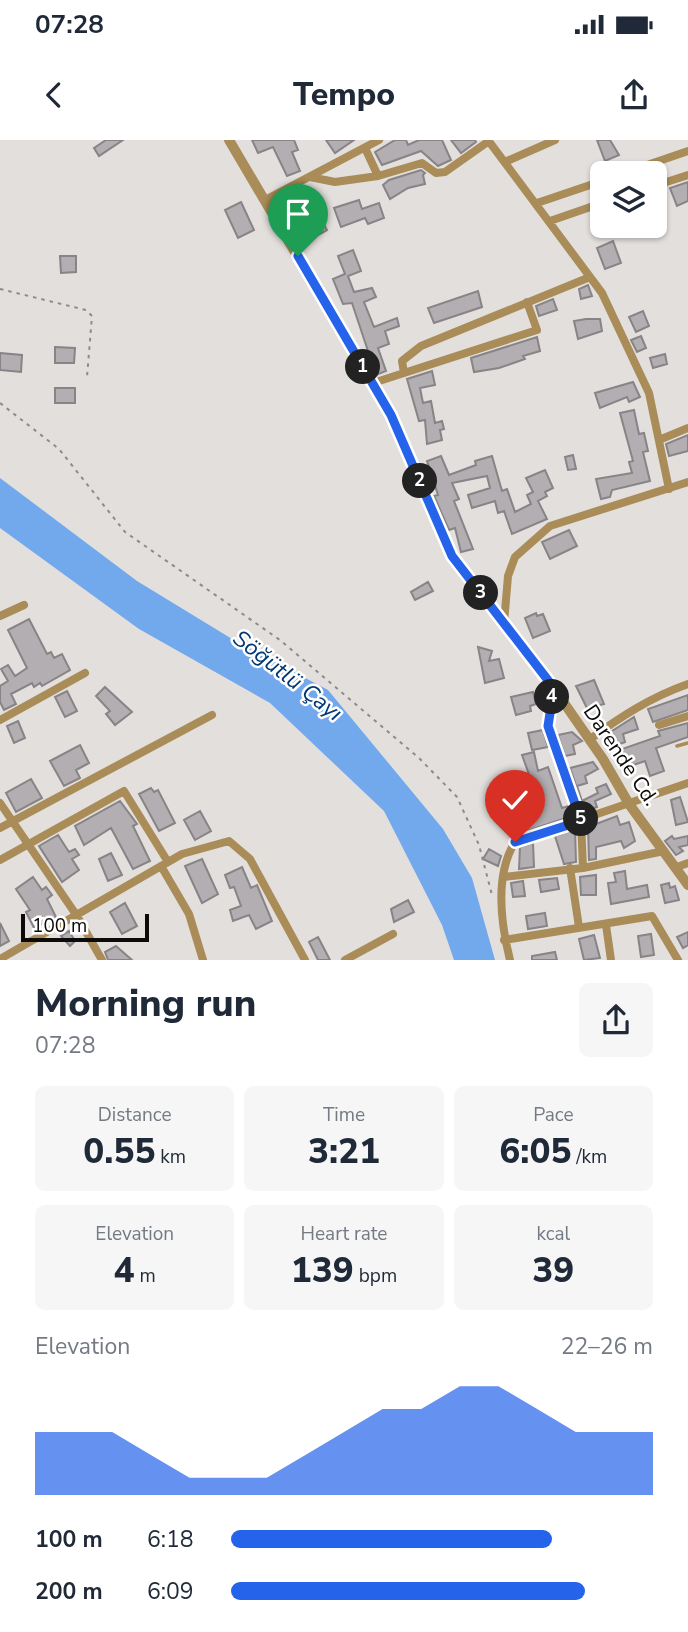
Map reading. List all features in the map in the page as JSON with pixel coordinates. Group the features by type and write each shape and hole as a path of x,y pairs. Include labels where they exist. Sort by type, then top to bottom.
{"street":[{"name":"Darende Cd.","path":"229,140 391,415 452,556 554,688 629,804 688,885"},
{"path":"265,200 379,140"},
{"path":"310,177 335,181 378,176 422,163 436,173 445,172 489,140 602,293 649,393 669,489"},
{"path":"507,161 555,140"},
{"path":"365,148 378,176"},
{"path":"659,161 688,151"},
{"path":"667,182 688,175"},
{"path":"537,203 590,185"},
{"path":"550,221 590,208"},
{"path":"404,373 402,361 421,346 590,277"},
{"path":"373,383 537,330 527,302"},
{"path":"659,440 688,428"},
{"path":"504,623 508,576 515,557 550,526 688,482"},
{"path":"0,616 24,606"},
{"path":"0,720 85,673"},
{"path":"589,740 620,717 663,693 688,684"},
{"path":"554,688 548,726 581,821 583,868"},
{"path":"0,828 212,715"},
{"path":"659,725 688,716"},
{"path":"510,960 504,940 501,911 508,853 515,842 688,783"},
{"path":"0,860 124,791 189,914 203,960"},
{"path":"0,803 77,916 102,960"},
{"path":"0,958 182,854 229,841 250,859 305,960"},
{"path":"504,877 583,868 664,851"},
{"path":"677,867 688,863"},
{"path":"570,869 579,927"},
{"path":"504,940 652,916 678,960"},
{"path":"606,925 611,960"},
{"path":"345,960 393,934"}],"lane":[{"path":"677,746 688,743"}],"path":[{"path":"0,289 86,310 92,316 87,377"},
{"path":"0,403 59,449 124,532 280,640 420,759 457,797 479,845 493,899"}],"water":[{"name":"Söğütlü Çayı","path":"0,478 137,581 237,642 328,690 443,829 472,878 495,960 454,960 442,925 384,811 270,703 139,629 0,528"}],"building":[{"path":"106,140 123,140 99,156 94,148"},
{"path":"252,140 294,140 298,150 292,152 300,171 287,176 273,147 258,153"},
{"path":"326,140 354,140 335,153"},
{"path":"395,140 406,140 408,145 419,140 442,140 451,160 438,166 421,151 382,165 375,152"},
{"path":"451,140 475,140 476,142 461,153"},
{"path":"597,140 610,140 619,155 605,161"},
{"path":"421,170 425,173 425,184 408,188 390,199 383,185 389,180"},
{"path":"688,182 688,201 677,206 670,188"},
{"path":"359,200 362,209 379,203 384,218 368,224 365,218 341,227 334,208"},
{"path":"241,202 254,230 238,238 225,210"},
{"path":"316,210 327,230 313,238 308,229 312,226 306,215"},
{"path":"613,241 621,263 605,269 597,248"},
{"path":"353,250 361,271 348,276 354,292 372,288 376,297 364,302 374,327 397,318 399,326 385,331 389,344 378,348 386,371 376,375 352,303 343,304 333,279 345,274 338,256"},
{"path":"60,256 76,256 76,272 61,273"},
{"path":"588,285 592,296 581,299 579,289"},
{"path":"478,291 482,307 434,323 428,308"},
{"path":"553,299 557,310 539,316 536,306"},
{"path":"643,311 649,326 636,332 629,317"},
{"path":"600,319 602,331 578,339 574,321"},
{"path":"641,336 646,348 637,352 631,340"},
{"path":"537,337 540,351 499,368 474,372 471,358"},
{"path":"55,347 75,348 74,363 55,363"},
{"path":"0,353 22,355 21,372 0,370"},
{"path":"665,354 667,364 653,368 650,358"},
{"path":"432,371 435,385 420,388 423,403 431,401 435,423 442,421 444,429 440,430 442,440 427,444 425,420 419,421 407,379"},
{"path":"633,382 640,397 629,402 627,397 600,408 595,393"},
{"path":"55,388 75,388 75,403 55,403"},
{"path":"634,410 639,434 644,433 648,451 643,452 650,481 612,490 610,497 601,499 596,479 632,473 629,462 633,461 620,413"},
{"path":"688,435 688,451 669,456 666,444"},
{"path":"573,455 576,469 568,470 565,457"},
{"path":"441,456 449,475 476,465 475,461 492,456 502,491 507,489 515,512 531,504 527,495 533,492 526,478 545,470 553,488 545,492 547,496 538,501 547,519 512,534 504,511 498,513 495,501 472,508 468,495 490,488 487,476 452,483 459,499 454,501 473,549 461,552 455,528 449,530 434,496 438,495 427,461"},
{"path":"569,530 577,546 550,559 542,542"},
{"path":"428,582 433,591 415,600 411,592"},
{"path":"536,613 537,616 543,614 550,631 533,638 525,618"},
{"path":"29,619 47,654 51,652 54,658 62,654 70,670 42,686 40,683 34,687 32,683 11,694 16,704 4,710 0,702 0,686 8,681 1,669 8,665 15,676 27,668 8,630"},
{"path":"478,647 492,651 489,661 499,659 504,678 485,683"},
{"path":"594,680 604,704 587,708 576,686"},
{"path":"105,687 132,712 115,725 106,714 110,711 96,696"},
{"path":"67,691 77,711 65,717 55,697"},
{"path":"533,692 536,704 530,706 531,711 516,715 511,697"},
{"path":"688,695 688,710 653,722 648,709"},
{"path":"634,717 638,729 623,734 625,742 614,746 609,733"},
{"path":"18,721 25,738 14,743 7,726"},
{"path":"688,723 688,737 656,748 664,771 650,776 645,761 628,767 622,749 660,736 658,731"},
{"path":"543,730 548,747 532,750 528,733"},
{"path":"572,732 582,741 573,745 575,754 565,756 558,735"},
{"path":"80,745 89,763 76,770 80,778 64,786 50,761"},
{"path":"534,752 538,771 548,767 562,808 569,806 572,816 512,836 505,819 497,821 494,803 536,794 522,755"},
{"path":"593,762 598,769 585,776 587,783 577,786 582,801 598,793 596,788 606,784 611,794 595,801 597,807 585,811 570,768"},
{"path":"31,779 42,798 16,812 6,793"},
{"path":"151,788 154,792 158,790 175,823 159,831 139,794"},
{"path":"680,797 688,822 676,825 671,800"},
{"path":"120,801 137,824 133,826 150,861 133,869 111,828 84,845 75,826"},
{"path":"200,811 211,831 195,840 184,820"},
{"path":"617,816 620,825 629,822 635,841 624,848 621,841 596,847 596,859 589,860 588,827"},
{"path":"575,829 576,862 564,864 555,836"},
{"path":"58,835 69,852 75,849 79,855 72,859 79,870 62,882 39,846"},
{"path":"672,836 674,839 688,836 688,845 679,847 683,851 676,855 665,841"},
{"path":"533,843 534,867 519,869 520,847"},
{"path":"489,849 501,856 498,866 483,859"},
{"path":"111,853 122,875 108,881 99,859"},
{"path":"202,859 218,894 202,903 185,866"},
{"path":"242,867 251,888 257,885 272,921 256,929 249,915 233,921 230,910 241,906 234,887 230,888 225,875"},
{"path":"625,871 627,889 647,885 649,897 611,904 608,883 616,882 614,873"},
{"path":"596,875 596,895 581,895 580,877"},
{"path":"33,877 42,890 46,887 52,895 47,899 56,917 34,928 26,912 30,910 16,889"},
{"path":"557,878 559,889 541,892 539,880"},
{"path":"523,881 525,896 513,897 511,883"},
{"path":"669,883 670,888 675,886 679,900 665,903 661,885"},
{"path":"408,900 414,912 394,922 391,909"},
{"path":"125,903 137,926 122,934 110,912"},
{"path":"545,913 547,926 528,929 526,916"},
{"path":"0,923 9,941 0,946"},
{"path":"69,931 75,941 70,946 61,936"},
{"path":"688,932 688,945 683,948 677,937"},
{"path":"651,934 654,955 641,957 638,936"},
{"path":"594,935 600,958 584,960 579,939"},
{"path":"318,937 330,960 318,960 309,942"},
{"path":"116,946 132,960 108,960 105,952"},
{"path":"555,952 557,960 532,960 532,956"}],"route":[{"path":"298,256 391,415 452,556 554,688 548,726 581,821 515,842"}]}
